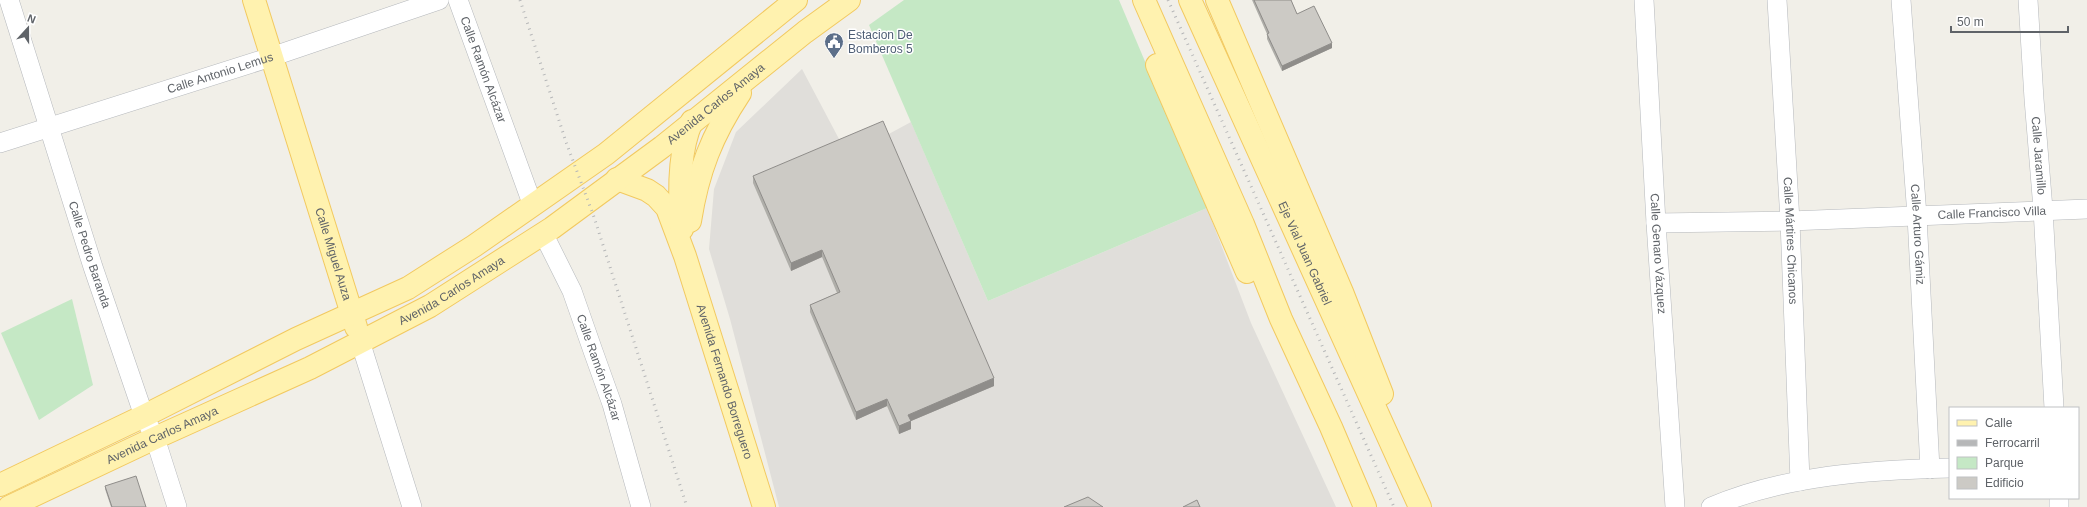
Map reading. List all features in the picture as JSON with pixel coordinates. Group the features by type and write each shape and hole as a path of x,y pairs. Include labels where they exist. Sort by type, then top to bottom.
{"main road":[{"name":"Calle Miguel Auza","path":"254,0 360,341"},
{"name":"Avenida Carlos Amaya","path":"9,507 155,438 310,368 430,306 543,233 689,127 805,32 848,0"},
{"path":"1129,0 1227,228 1290,365 1332,427"},
{"path":"1144,0 1231,196 1281,319 1332,427 1364,507"},
{"name":"Eje Vial Juan Gabriel","path":"1190,0 1420,507"},
{"path":"1217,0 1379,384 1400,465"},
{"name":"Avenida Carlos Amaya","path":"0,485 144,416 296,339 408,288 474,246 606,154 791,4"},
{"path":"791,4 805,32"},
{"path":"685,256 680,198 683,156 689,127 704,95 754,34"},
{"path":"685,256 697,180 721,123 748,80"},
{"path":"616,179 647,190 663,202 674,225 685,256"},
{"name":"Avenida Fernando Borreguero","path":"685,256 764,507"}],"street":[{"name":"Calle Pedro Baranda","path":"9,0 93,267 144,416 155,438 177,507"},
{"name":"Calle Antonio Lemus","path":"0,143 272,57 439,0"},
{"name":"Calle Ramón Alcázar","path":"458,0 533,206"},
{"name":"Calle Genaro Vázquez","path":"1644,0 1656,223 1675,507"},
{"name":"Calle Mártires Chicanos","path":"1777,0 1790,221 1800,481"},
{"name":"Calle Arturo Gámiz","path":"1902,0 1917,216 1930,469"},
{"name":"Calle Jaramillo","path":"2028,0 2043,209 2046,295 2054,407"},
{"name":"Calle Francisco Villa","path":"1656,223 1790,221 2043,209 2087,209"},
{"name":"Calle Ramón Alcázar","path":"543,233 572,291 612,404 642,507"},
{"name":"Calle Miguel Auza","path":"360,341 412,507"},
{"path":"1711,507 1729,499 1774,486 1800,481 1949,468"}],"shaded area":[{"path":"802,69 848,156 911,122 988,301 1207,208 1251,323 1336,507 779,507 730,319 709,249 714,189 736,132"}],"green space":[{"path":"904,0 1119,0 1207,208 988,301 869,25"},
{"path":"72,299 93,385 39,420 1,333"}],"building":[{"path":"1254,0 1291,0 1297,14 1314,6 1332,43 1282,66 1267,34 1269,33"},
{"path":"883,121 994,378 908,415 911,421 899,426 887,399 856,412 810,305 840,292 822,250 791,263 753,176"},
{"path":"136,476 146,507 112,507 105,486"},
{"path":"1088,497 1103,507 1064,507"},
{"path":"1197,500 1200,507 1183,507"}],"railway":[{"path":"520,0 566,142 594,217 687,507"},
{"path":"1168,0 1394,507"}],"place":[{"name":"Estacion De Bomberos 5","path":"834,59"}]}
